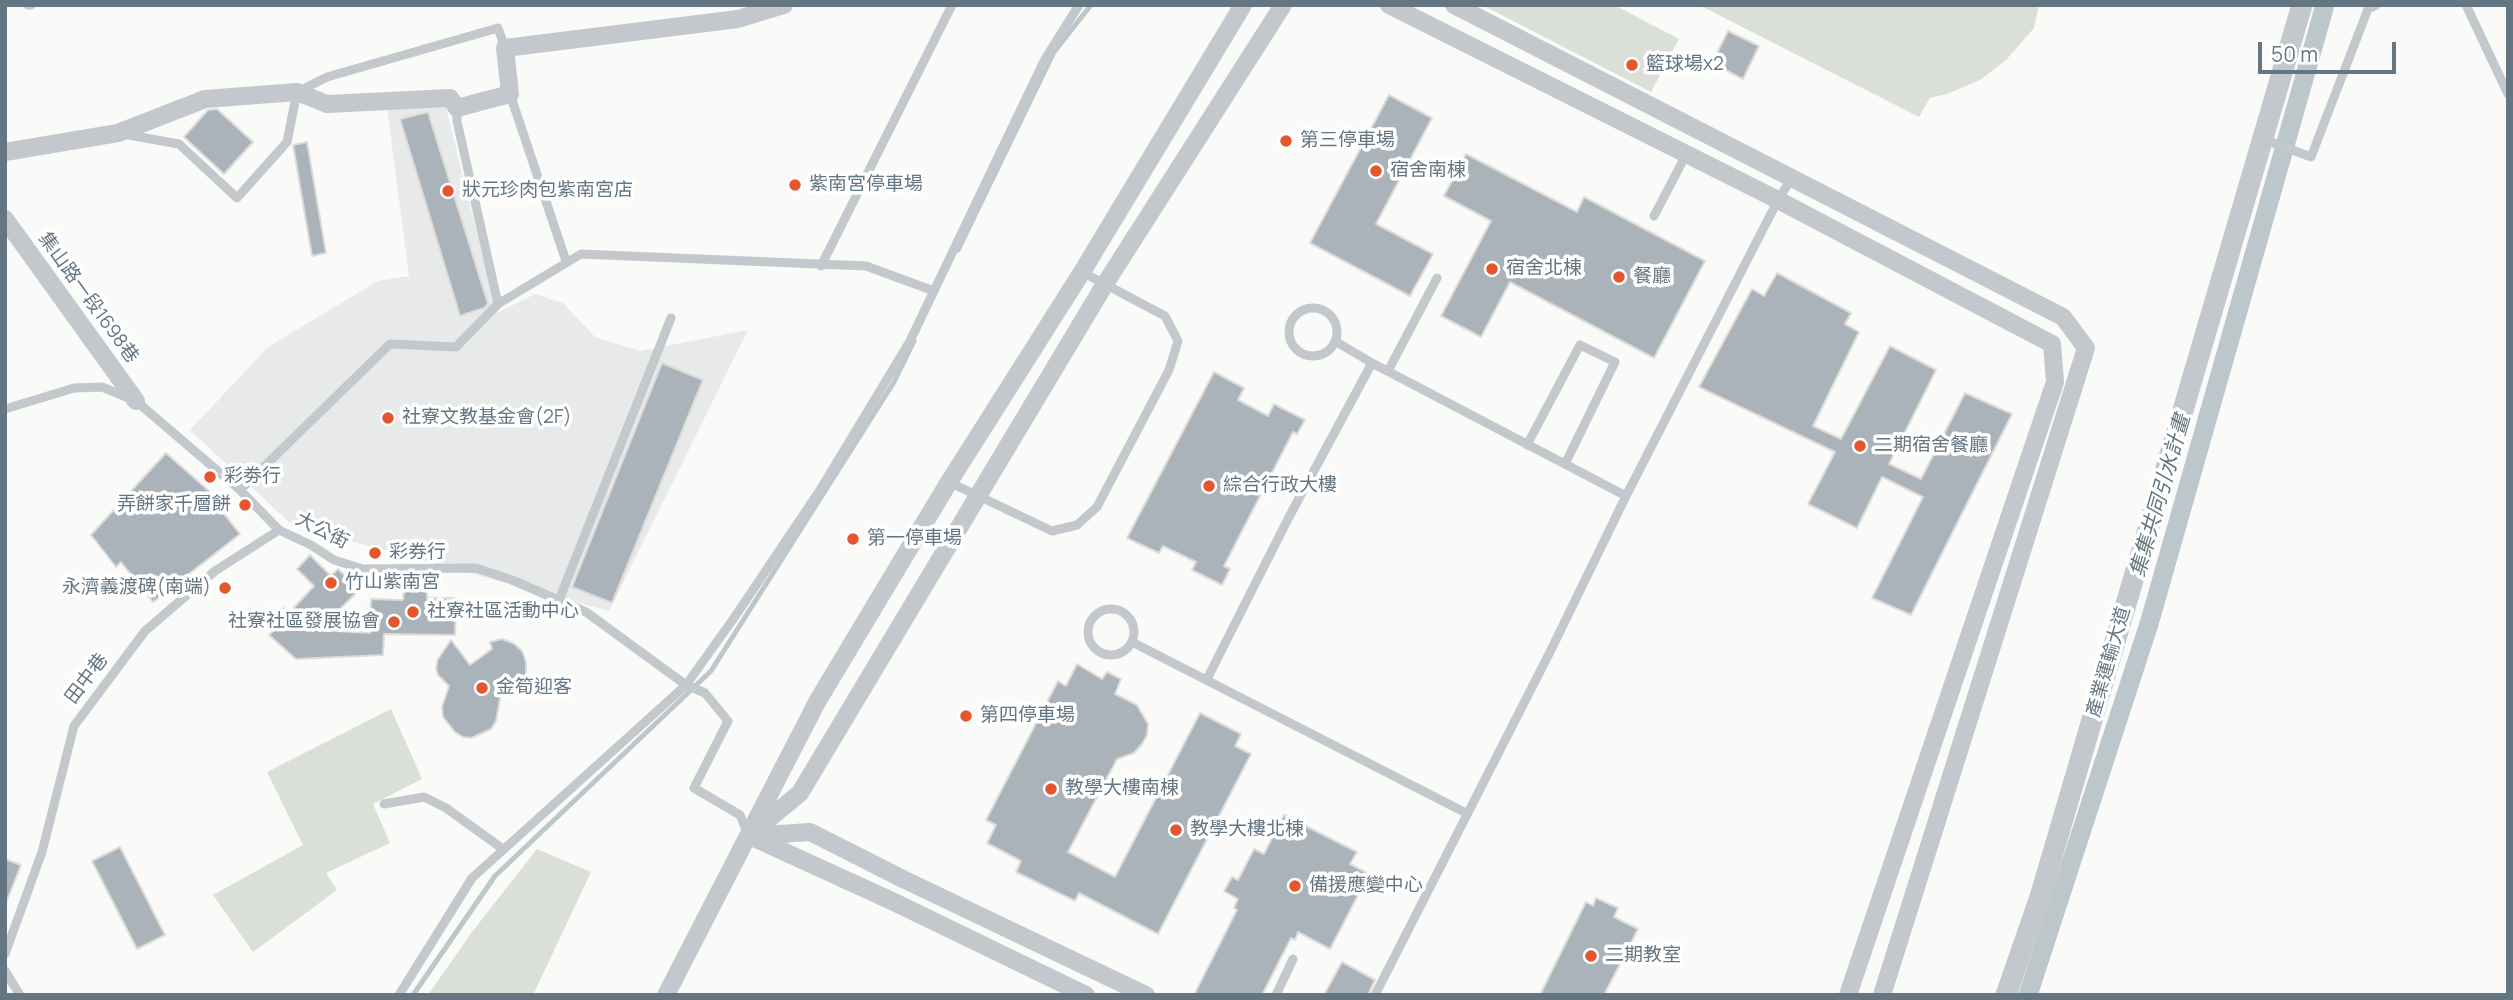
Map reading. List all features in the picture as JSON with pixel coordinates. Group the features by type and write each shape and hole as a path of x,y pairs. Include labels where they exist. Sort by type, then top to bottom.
{"street":[{"path":"5,152 118,133 205,99 297,92 327,104 450,98 457,108 510,94 505,48 738,19 784,5"},
{"path":"666,995 817,702 949,482 1082,272 1244,5"},
{"path":"749,836 800,793 1105,284 1283,5"},
{"path":"1390,5 1687,153 2052,344 2055,382 1848,995"},
{"path":"1454,5 2063,317 2086,348 1882,995"},
{"name":"產業運輸大道","path":"2006,995 2044,884 2302,5"},
{"name":"集山路一段1698巷","path":"5,219 136,401"},
{"path":"1934,741 1959,747"},
{"path":"749,836 810,832 1146,995"},
{"path":"749,836 894,902 1086,995"},
{"path":"1870,929 1901,935"}],"lane":[{"path":"821,266 952,5"},
{"path":"399,995 472,878 686,685 820,490 910,341 1044,61 1079,5"},
{"path":"2263,139 2311,157 2368,9 2376,5"},
{"path":"2466,5 2508,94"},
{"path":"118,133 179,144 237,198 286,142 297,92 327,77 498,28 505,48"},
{"path":"510,94 566,261"},
{"path":"457,108 457,121 498,304"},
{"path":"1654,216 1687,153"},
{"path":"1375,995 1550,652 1626,496 1791,179"},
{"path":"240,490 390,344 456,347 498,304 581,254 866,266 934,291"},
{"path":"949,482 1052,531 1077,526 1097,507 1169,370 1178,341 1165,316 1082,272"},
{"path":"1388,371 1437,278"},
{"path":"1312,307 1328,312 1337,327 1335,341 1322,355 1305,355 1292,345 1288,328 1296,313 1312,307"},
{"path":"559,600 671,318"},
{"path":"1335,341 1626,496"},
{"path":"1527,444 1580,345 1615,362 1565,464"},
{"path":"1207,679 1289,517 1372,363"},
{"name":"大公街","path":"5,409 74,388 102,387 136,401 240,490 279,530 311,545 334,560 363,569 476,568 512,580 586,612 686,685 705,693 728,721 694,788 740,815 749,836"},
{"name":"田中巷","path":"5,954 42,852 74,726 145,631 215,571 279,530"},
{"path":"1111,609 1126,614 1134,628 1132,642 1119,654 1103,654 1091,644 1088,628 1096,614 1111,609"},
{"path":"1132,642 1466,813"},
{"path":"384,804 424,797 446,808 503,849"},
{"path":"1276,995 1293,959"},
{"path":"5,971 20,995"}],"shaded area":[{"name":"籃球場x2","path":"1482,5 1614,5 1679,39 1651,92"},
{"path":"1699,5 2039,5 2034,28 2006,60 1980,80 1930,98 1919,117"},
{"path":"387,108 446,108 497,313 535,294 563,303 595,337 640,351 748,330 609,611 292,525 190,430 268,347 378,281 409,276"},
{"path":"391,709 422,779 373,804 390,843 326,873 337,890 253,952 213,895 303,845 267,772"},
{"path":"537,849 591,872 533,995 428,995 472,932"}],"building":[{"path":"1728,31 1759,46 1743,79 1712,63"},
{"name":"宿舍南棟","path":"1389,95 1432,118 1376,224 1433,254 1410,296 1310,243"},
{"path":"217,109 253,142 224,174 184,137 208,110"},
{"path":"428,112 488,304 484,308 460,316 400,119"},
{"path":"307,142 326,253 312,256 293,145"},
{"path":"1466,154 1577,212 1584,197 1705,261 1654,358 1510,282 1481,337 1441,316 1491,221 1444,196"},
{"name":"二期宿舍餐廳","path":"1777,273 1851,313 1845,324 1859,332 1813,426 1841,439 1890,346 1936,370 1889,464 1921,479 1965,393 2012,414 1911,615 1872,598 1923,497 1882,477 1857,528 1808,504 1835,452 1699,387 1752,289 1764,296"},
{"path":"662,363 703,380 612,603 572,587"},
{"name":"綜合行政大樓","path":"1214,372 1244,388 1238,400 1268,416 1274,404 1305,420 1297,434 1293,432 1224,566 1230,569 1222,585 1192,570 1196,562 1163,546 1159,553 1127,538"},
{"path":"166,453 210,492 208,494 240,534 153,602 121,562 116,567 91,535"},
{"path":"310,555 331,576 338,569 359,590 319,630 370,633 371,599 403,600 404,590 427,591 427,598 456,598 455,635 384,634 383,655 296,659 269,635 279,625 273,620 283,608 289,613 314,586 297,569"},
{"name":"金筍迎客","path":"502,639 513,643 522,651 526,674 519,684 501,693 496,721 491,729 471,738 463,737 455,732 443,717 442,707 449,686 438,675 438,659 451,640 470,665 492,649 490,642"},
{"path":"1077,664 1102,679 1107,672 1121,679 1115,694 1137,705 1148,724 1147,735 1142,744 1134,753 1117,759 1068,852 1115,877 1200,713 1241,734 1235,746 1251,754 1158,934 1079,893 1075,901 1016,872 1021,861 987,843 996,825 986,820 1058,681 1066,686"},
{"name":"備援應變中心","path":"1284,815 1357,852 1350,864 1369,874 1330,949 1298,932 1295,940 1291,938 1262,995 1194,995 1237,910 1234,908 1238,899 1224,891 1232,877 1238,880 1254,849 1264,854"},
{"path":"120,847 165,935 137,949 92,861"},
{"path":"5,859 21,865 6,903 5,903"},
{"name":"二期教室","path":"1596,898 1618,908 1614,917 1638,929 1604,995 1540,995 1586,902 1593,906"},
{"path":"1342,962 1375,980 1368,995 1324,995"}],"waterway":[{"path":"958,250 1054,52 1091,5"},
{"name":"集集共同引水計畫","path":"2028,995 2149,624 2325,5"},
{"path":"413,995 495,876 711,671 894,382 914,341"}],"place":[{"name":"籃球場x2","path":"1632,65"},
{"name":"第三停車場","path":"1286,141"},
{"name":"宿舍南棟","path":"1376,171"},
{"name":"紫南宮停車場","path":"795,185"},
{"name":"狀元珍肉包紫南宮店","path":"448,191"},
{"name":"宿舍北棟","path":"1492,269"},
{"name":"餐廳","path":"1619,277"},
{"name":"社寮文教基金會(2F)","path":"388,418"},
{"name":"二期宿舍餐廳","path":"1860,446"},
{"name":"彩劵行","path":"210,477"},
{"name":"綜合行政大樓","path":"1209,486"},
{"name":"弄餅家千層餅","path":"245,505"},
{"name":"第一停車場","path":"853,539"},
{"name":"彩券行","path":"375,553"},
{"name":"竹山紫南宮","path":"331,583"},
{"name":"永濟義渡碑(南端)","path":"225,588"},
{"name":"社寮社區活動中心","path":"413,612"},
{"name":"社寮社區發展協會","path":"394,622"},
{"name":"金筍迎客","path":"482,688"},
{"name":"第四停車場","path":"966,716"},
{"name":"教學大樓南棟","path":"1051,789"},
{"name":"教學大樓北棟","path":"1176,830"},
{"name":"備援應變中心","path":"1295,886"},
{"name":"二期教室","path":"1591,956"}]}
